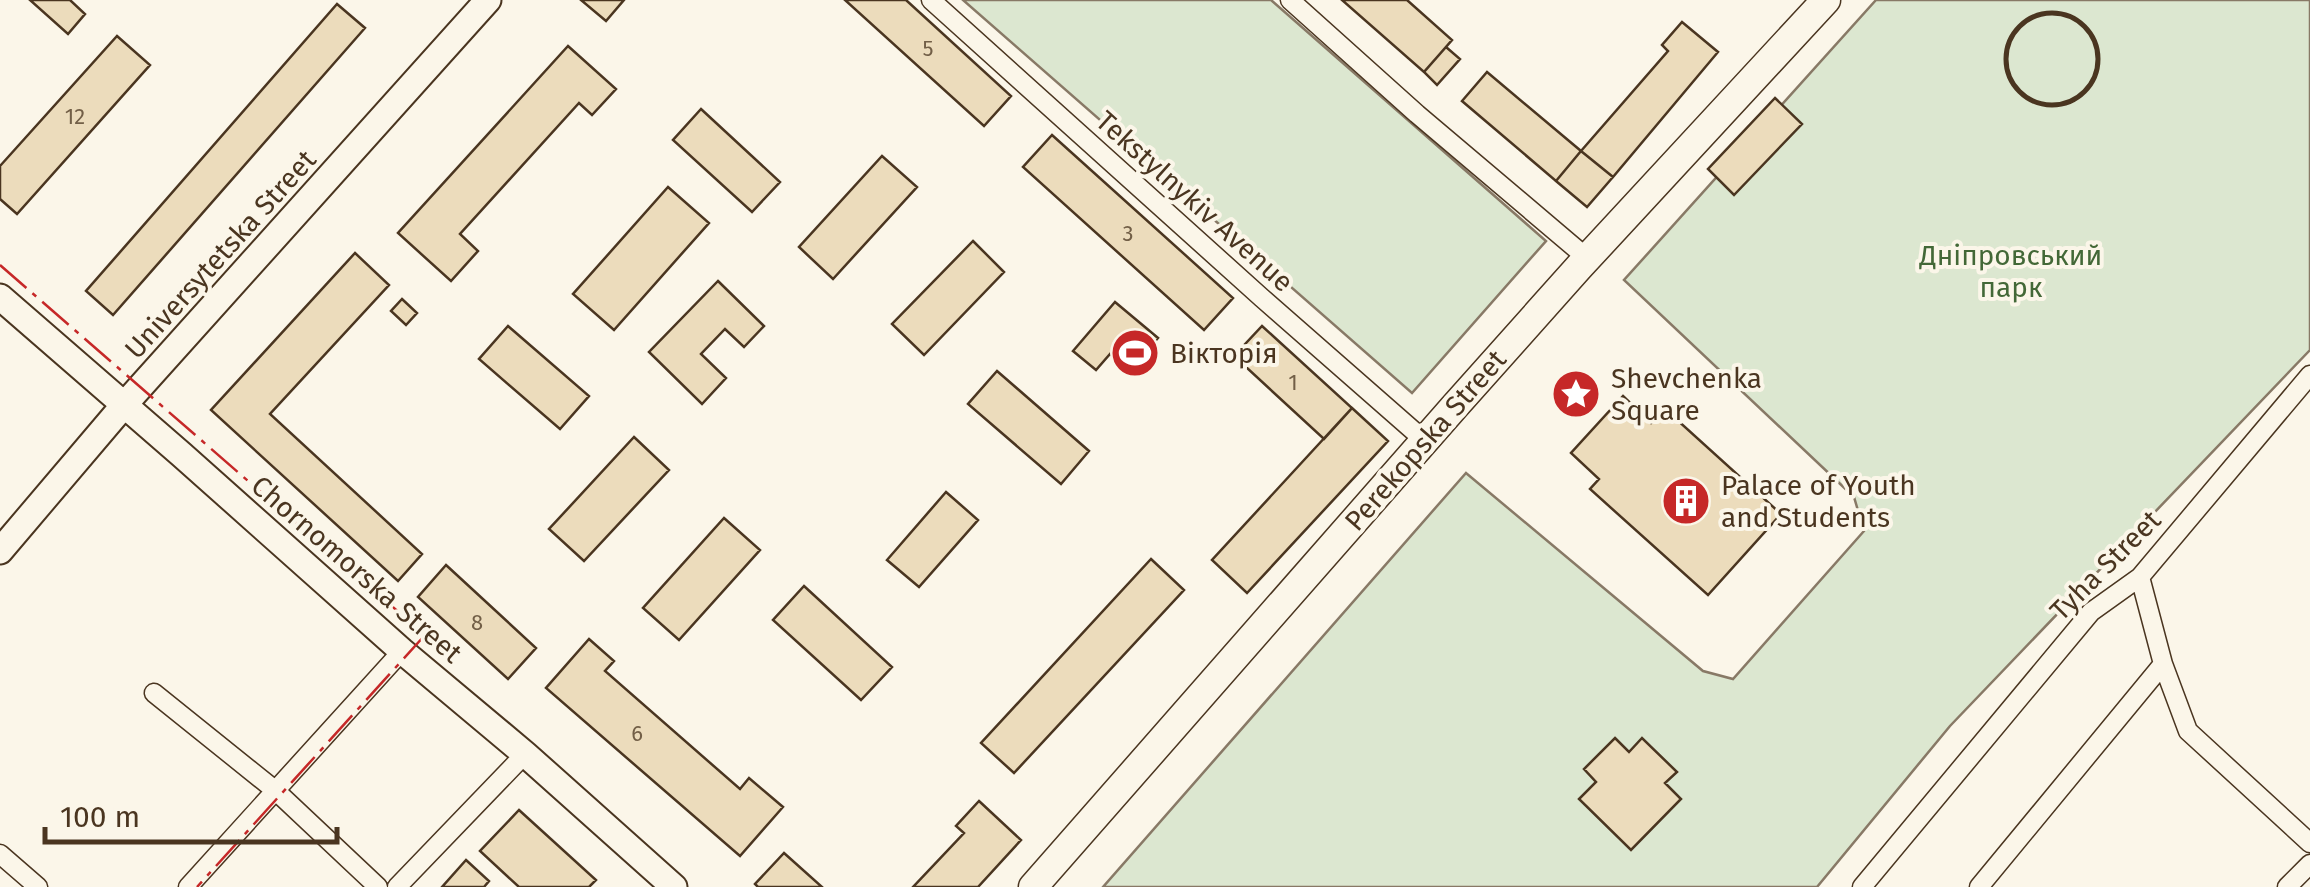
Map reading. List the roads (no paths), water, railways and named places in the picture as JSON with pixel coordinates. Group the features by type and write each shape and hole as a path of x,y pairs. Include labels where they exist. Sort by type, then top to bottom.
{"main road":[{"name":"Perekopska Street","path":"1033,887 1424,440 1826,0"}],"street":[{"name":"Universytetska Street","path":"0,551 124,405 488,0"},
{"name":"Tekstylnykiv Avenue","path":"930,0 1424,440"},
{"path":"1290,0 1587,258"},
{"name":"Chornomorska Street","path":"0,297 674,887"},
{"name":"Tyha Street","path":"1862,887 2091,612 2140,577 2310,375"},
{"path":"2140,577 2163,664 2188,731 2310,843"},
{"path":"188,887 402,651"},
{"path":"1979,887 2163,664"},
{"path":"154,693 276,791 378,887"},
{"path":"397,887 525,754"},
{"path":"0,854 38,887"},
{"path":"2287,887 2310,864"}],"place":[{"name":"Вікторія","path":"1135,353"},
{"name":"Shevchenka Square","path":"1576,394"},
{"name":"Palace of Youth and Students","path":"1686,501"}],"park label":[{"name":"Дніпровський парк","path":"2011,271"}]}
